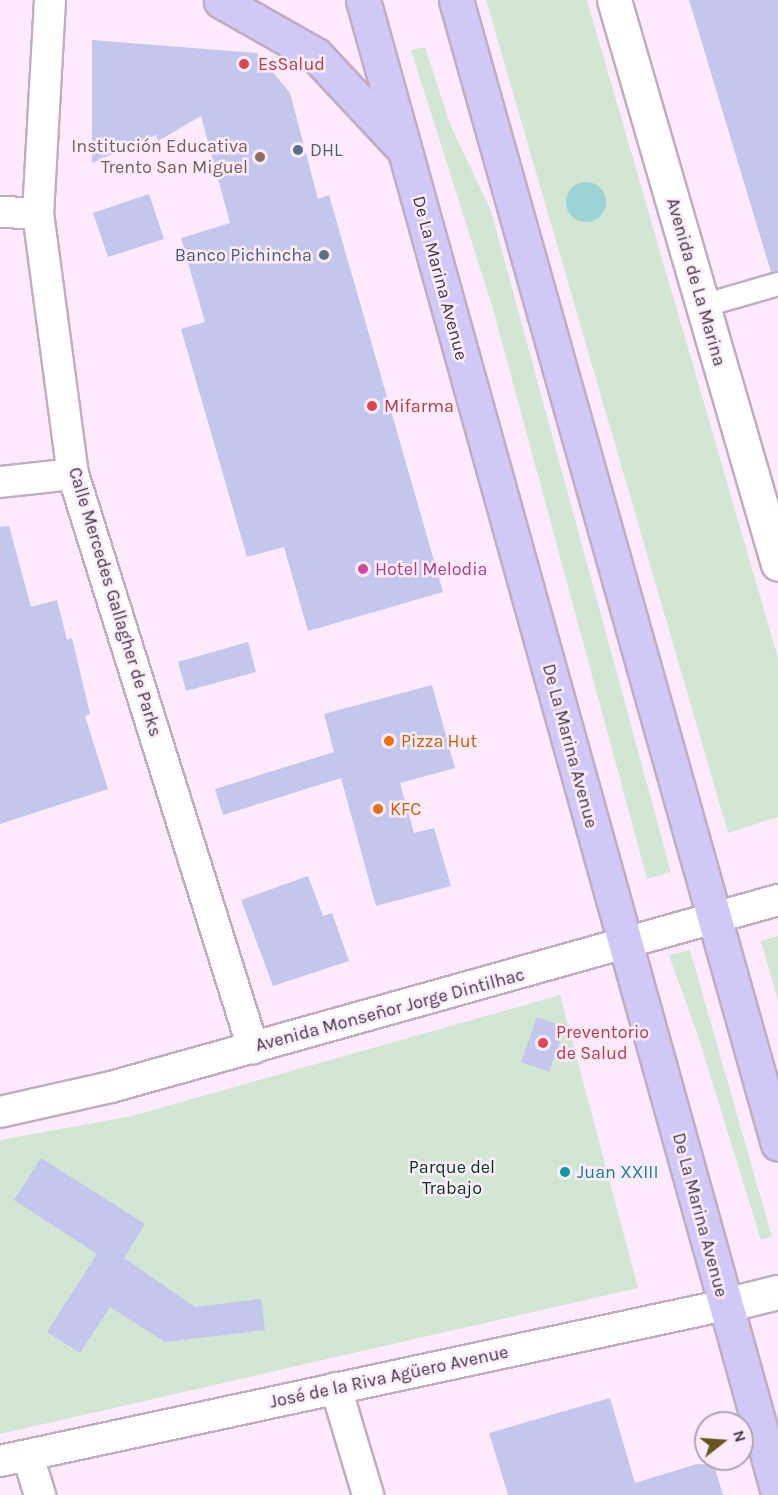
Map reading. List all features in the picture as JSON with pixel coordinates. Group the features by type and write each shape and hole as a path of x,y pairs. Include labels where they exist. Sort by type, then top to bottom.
{"main road":[{"path":"221,0 316,55 404,149"},
{"name":"De La Marina Avenue","path":"363,0 778,1492"},
{"path":"456,0 778,1144"}],"street":[{"name":"Calle Mercedes Gallagher de Parks","path":"50,0 38,213 73,474 253,1048"},
{"name":"Avenida de La Marina","path":"614,0 778,564"},
{"path":"0,212 38,213"},
{"path":"702,306 778,284"},
{"path":"0,482 73,474"},
{"name":"Avenida Monseñor Jorge Dintilhac","path":"0,1112 111,1087 778,900"},
{"name":"José de la Riva Agüero Avenue","path":"14,1458 778,1292"},
{"path":"336,1388 368,1495"},
{"path":"14,1458 40,1495"}],"green space":[{"path":"486,0 587,0 778,658 778,817 728,833"},
{"path":"425,47 450,124 491,211 671,872 647,879 493,309 411,50"},
{"path":"778,936 778,1001 761,941"},
{"path":"690,950 772,1237 761,1240 699,1039 669,955"},
{"name":"Parque del Trabajo","path":"560,995 638,1288 0,1434 0,1140 132,1116"}],"shaded area":[{"path":"586,182 600,188 606,202 600,216 586,222 572,216 566,202 572,188"}],"building":[{"path":"689,0 778,0 778,271 771,272"},
{"path":"92,40 257,53 290,93 318,199 329,195 443,592 308,631 284,547 247,557 181,329 205,322 181,238 230,223 201,116 158,141 156,135 92,163"},
{"path":"149,194 164,239 108,257 93,213"},
{"path":"9,526 31,607 57,600 67,640 72,638 90,714 85,716 108,789 0,824 0,527"},
{"path":"248,642 256,672 186,691 178,662"},
{"path":"432,685 455,768 400,783 414,833 434,828 451,886 376,906 341,778 223,815 215,789 334,752 324,714"},
{"path":"308,876 323,916 332,913 349,961 273,986 241,900"},
{"name":"Preventorio de Salud","path":"537,1017 565,1027 549,1072 521,1062"},
{"path":"41,1158 145,1224 124,1258 195,1307 261,1299 265,1330 165,1342 110,1307 80,1353 47,1332 97,1254 14,1200"},
{"path":"610,1398 635,1483 694,1465 694,1471 716,1471 723,1495 508,1495 489,1433"}],"place":[{"name":"EsSalud","path":"244,64"},
{"name":"DHL","path":"298,150"},
{"name":"Institución Educativa Trento San Miguel","path":"260,157"},
{"name":"Banco Pichincha","path":"324,255"},
{"name":"Mifarma","path":"372,406"},
{"name":"Hotel Melodia","path":"363,569"},
{"name":"Pizza Hut","path":"389,741"},
{"name":"KFC","path":"378,809"},
{"name":"Preventorio de Salud","path":"543,1043"},
{"name":"Juan XXIII","path":"565,1172"}]}
